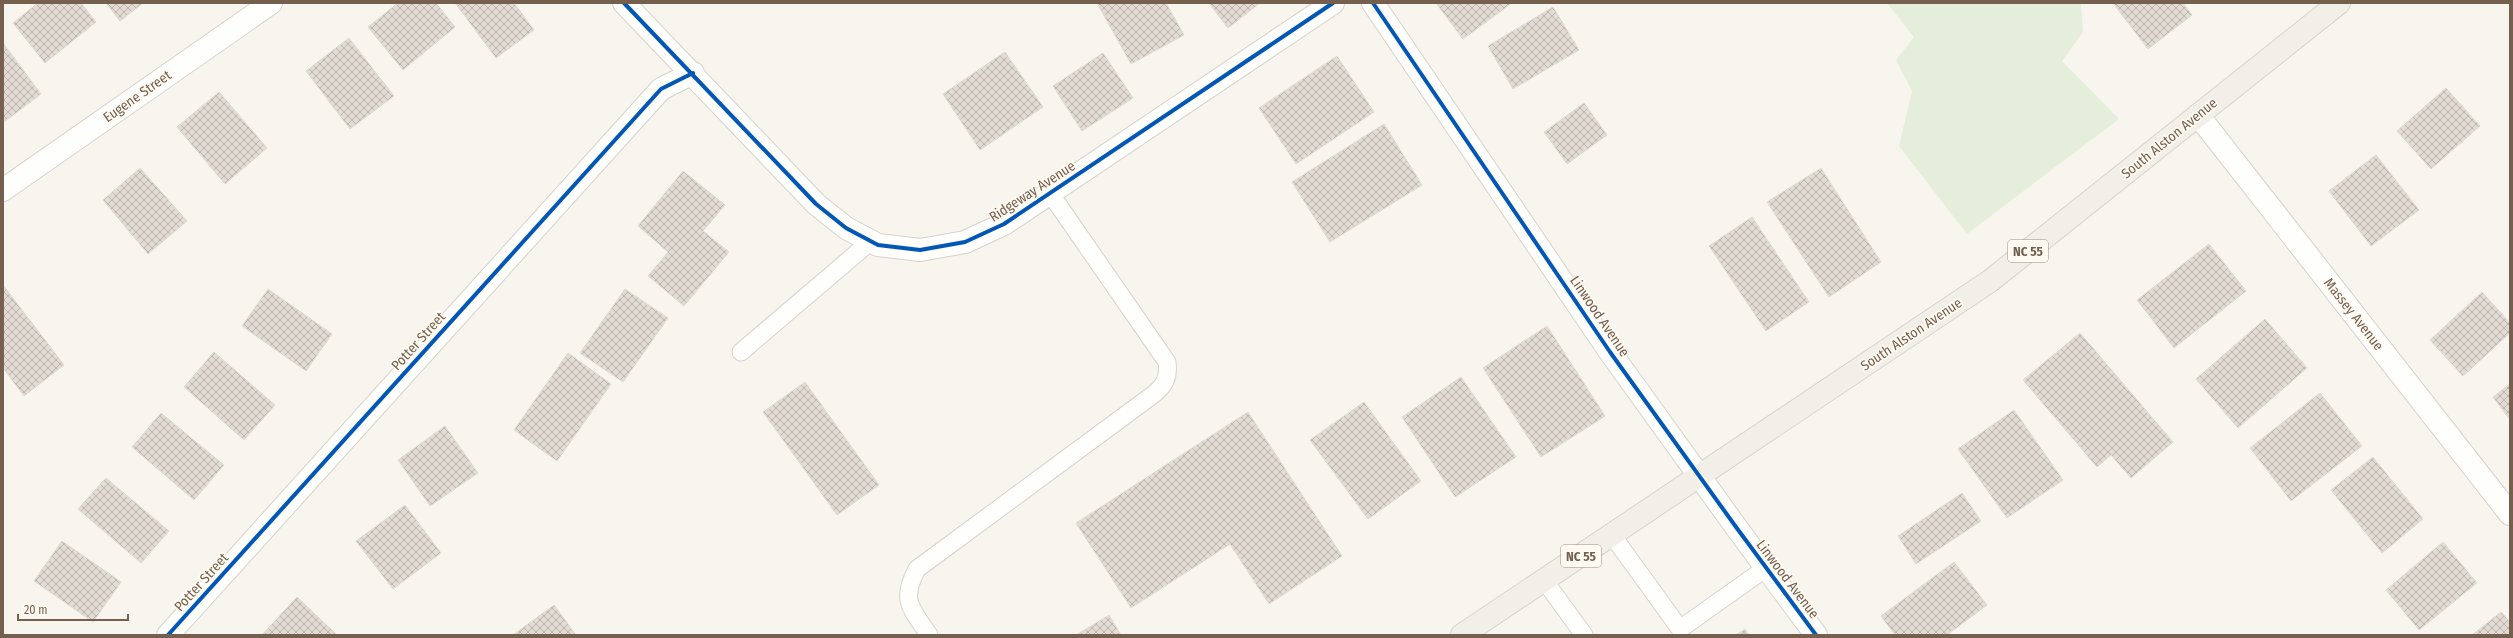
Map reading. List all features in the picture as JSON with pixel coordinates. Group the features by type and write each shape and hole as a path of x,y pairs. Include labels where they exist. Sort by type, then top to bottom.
{"main road":[{"name":"South Alston Avenue","path":"1462,635 1700,477 1990,281 2339,3"}],"street":[{"name":"Eugene Street","path":"3,190 271,3"},
{"name":"Ridgeway Avenue","path":"624,3 693,73 816,204 846,228 878,245 920,250 965,242 1004,224 1333,3"},
{"name":"Linwood Avenue","path":"1373,3 1610,352 1816,635"},
{"name":"Potter Street","path":"168,635 661,89 693,73"},
{"name":"Massey Avenue","path":"2198,115 2510,514"}],"lane":[{"path":"929,635 907,602 910,583 917,569 1154,394 1163,387 1168,374 1167,362 1050,193"},
{"path":"741,352 872,241"},
{"path":"1612,535 1680,629 1766,568"},
{"path":"1544,580 1584,635"}],"green space":[{"path":"1887,3 2081,3 2083,32 2062,61 2119,119 1967,234 1899,146 1912,91 1896,60 1914,37"}],"building":[{"path":"38,3 81,3 96,22 45,63 13,23"},
{"path":"106,3 143,3 120,21"},
{"path":"398,3 436,3 455,27 403,70 368,27"},
{"path":"455,3 514,3 534,30 496,58"},
{"path":"1097,3 1166,3 1184,35 1131,64"},
{"path":"1209,3 1260,3 1228,28"},
{"path":"1436,3 1512,3 1463,39"},
{"path":"2113,3 2183,3 2192,15 2148,49"},
{"path":"1553,7 1579,50 1513,89 1488,46"},
{"path":"349,38 394,96 350,129 306,71"},
{"path":"3,43 41,94 4,122 3,122"},
{"path":"1005,52 1043,107 980,150 943,94"},
{"path":"1103,53 1133,98 1082,131 1053,86"},
{"path":"1337,56 1374,112 1296,164 1259,108"},
{"path":"2446,88 2480,126 2431,169 2397,131"},
{"path":"219,92 267,148 225,184 177,127"},
{"path":"1584,103 1607,135 1567,164 1544,132"},
{"path":"1384,124 1422,185 1330,242 1292,182"},
{"path":"2376,155 2419,210 2371,246 2329,191"},
{"path":"140,168 187,221 148,254 103,200"},
{"path":"1821,168 1881,262 1829,297 1767,202"},
{"path":"683,171 725,205 703,231 729,252 684,306 648,276 668,252 638,226"},
{"path":"1752,217 1809,302 1766,331 1709,246"},
{"path":"2209,244 2246,291 2174,348 2137,300"},
{"path":"3,285 64,365 24,396 3,368"},
{"path":"268,289 332,334 306,371 242,326"},
{"path":"625,289 668,318 623,382 580,353"},
{"path":"2482,292 2510,323 2510,333 2463,376 2430,340"},
{"path":"2265,319 2307,368 2238,428 2196,379"},
{"path":"1547,326 1605,416 1541,457 1483,368"},
{"path":"2080,333 2173,442 2131,478 2111,455 2097,467 2023,380"},
{"path":"214,352 275,405 244,440 184,387"},
{"path":"568,353 611,384 557,461 514,430"},
{"path":"1461,377 1516,457 1455,497 1402,417"},
{"path":"805,382 879,485 837,515 763,412"},
{"path":"2510,384 2510,420 2493,397"},
{"path":"2320,393 2362,446 2291,501 2250,448"},
{"path":"1364,402 1421,481 1368,519 1310,440"},
{"path":"2014,410 2063,480 2007,518 1958,449"},
{"path":"1248,412 1342,556 1269,604 1230,544 1131,608 1076,523"},
{"path":"161,413 224,465 194,500 132,447"},
{"path":"445,426 478,473 430,506 398,460"},
{"path":"2373,457 2423,519 2382,553 2331,490"},
{"path":"106,478 169,531 141,563 78,509"},
{"path":"1962,493 1981,521 1916,564 1898,536"},
{"path":"405,505 441,553 393,589 356,541"},
{"path":"62,541 121,582 93,622 34,581"},
{"path":"2443,542 2477,583 2419,630 2386,590"},
{"path":"1954,562 1987,605 1947,635 1895,635 1881,616"},
{"path":"297,597 337,635 262,635"},
{"path":"554,605 576,635 513,635"},
{"path":"2501,612 2510,622 2510,635 2472,635"},
{"path":"1109,615 1121,635 1076,635"},
{"path":"1745,629 1749,635 1736,635"}],"cycle path":[{"path":"624,3 816,204 846,228 878,245 920,250 965,242 1004,224 1333,3"},
{"path":"1373,3 1610,352 1816,635"},
{"path":"168,635 661,89 693,73"}]}
